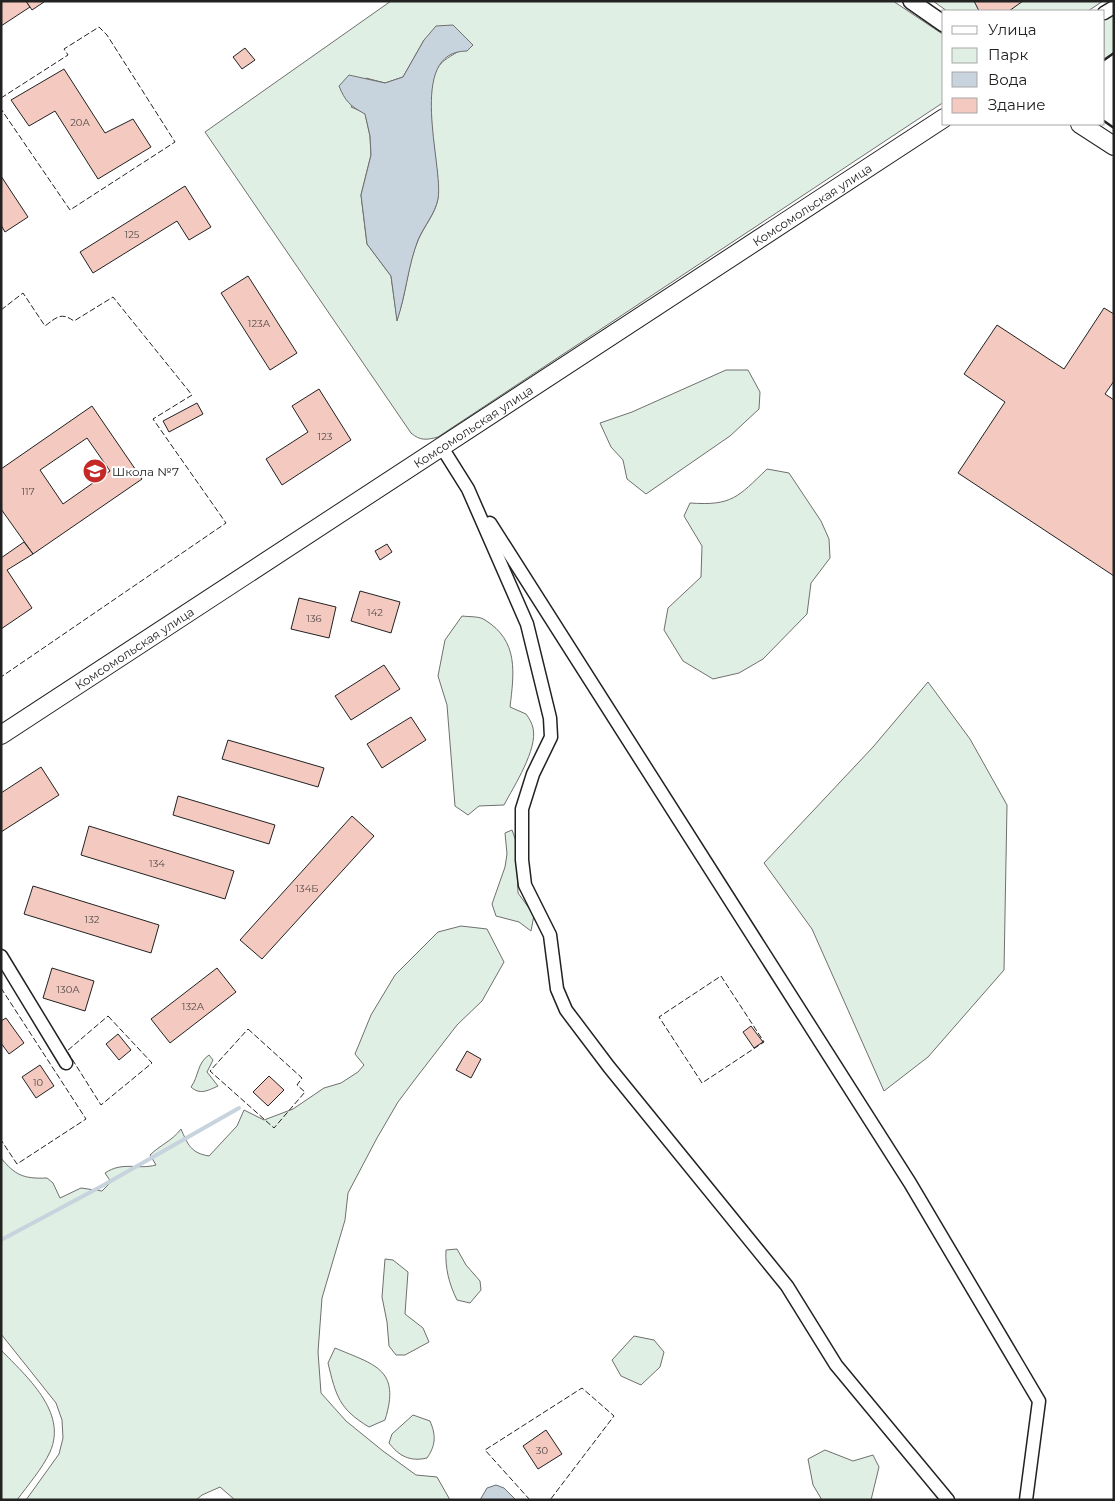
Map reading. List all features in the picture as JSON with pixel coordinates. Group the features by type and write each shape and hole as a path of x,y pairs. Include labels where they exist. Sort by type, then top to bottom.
{"main road":[{"name":"Комсомольская улица","path":"1,735 942,119"},
{"path":"1082,125 1114,146"}],"street":[{"path":"911,1 942,23"},
{"path":"441,446 910,1183 1039,1401 1026,1500"},
{"path":"468,489 527,624 550,718 551,737 533,774 522,809 522,860 525,885 550,935 557,989 566,1010 609,1067 787,1286 836,1365 948,1500"},
{"path":"1,956 66,1063"}],"green space":[{"path":"391,1 893,1 942,34 942,103 438,437 421,439 411,433 205,132","holes":["424,40 459,51 447,58 438,67 433,79 431,94 438,197 433,213 421,233 415,248 397,319 391,276 367,244 361,195 371,155 370,136 365,113 351,107 366,78 385,83 403,77"]},
{"path":"933,1 1103,1 1090,10 946,10"},
{"path":"1114,13 1114,53 1105,59 1105,19"},
{"path":"726,370 748,370 760,392 759,409 730,436 646,494 627,479 623,460 611,447 600,423 632,412"},
{"path":"767,469 789,473 821,521 829,539 830,558 811,583 807,614 763,659 739,673 713,679 683,661 664,630 668,608 701,577 702,546 684,516 690,503 716,503 733,498 749,487"},
{"path":"462,616 483,619 496,628 504,638 509,648 513,670 510,707 526,714 533,726 534,737 529,757 504,805 479,806 468,815 455,806 447,705 438,676 445,640"},
{"path":"928,682 970,739 1007,805 1004,970 928,1057 884,1091 812,929 764,863 873,747"},
{"path":"512,830 516,841 518,893 534,915 531,931 519,922 496,916 492,904 505,867 507,854 505,833"},
{"path":"461,926 487,929 504,962 482,1001 457,1025 398,1102 348,1193 345,1220 322,1298 318,1352 321,1393 346,1421 416,1475 437,1477 450,1500 235,1500 220,1487 202,1495 196,1500 26,1500 59,1454 63,1438 62,1420 56,1403 1,1334 1,1158 20,1175 32,1178 47,1178 53,1183 60,1198 81,1188 102,1191 111,1182 105,1173 112,1169 156,1165 150,1155 174,1137 181,1129 186,1140 194,1150 209,1156 237,1126 244,1110 264,1120 293,1109 324,1088 341,1083 358,1072 364,1065 355,1054 371,1015 395,975 438,932"},
{"path":"209,1055 213,1060 207,1072 218,1086 207,1091 197,1091 191,1087 202,1062"},
{"path":"457,1249 466,1265 480,1281 481,1290 470,1303 457,1300 448,1276 446,1250"},
{"path":"385,1259 393,1260 408,1272 405,1314 423,1328 429,1342 405,1355 396,1355 389,1346 382,1297"},
{"path":"634,1336 654,1340 664,1352 660,1367 641,1385 621,1376 612,1360"},
{"path":"335,1348 373,1365 387,1379 390,1390 385,1420 369,1427 351,1414 340,1401 328,1363"},
{"path":"1,1350 22,1371 42,1396 49,1409 53,1423 54,1437 50,1452 39,1471 17,1500 1,1500"},
{"path":"413,1415 430,1421 432,1426 433,1444 427,1458 415,1459 405,1457 389,1443 392,1434"},
{"path":"825,1450 853,1461 873,1455 879,1467 871,1500 822,1500 813,1485 808,1459"}],"water":[{"path":"453,25 473,45 467,51 448,56 437,69 432,89 432,113 438,199 418,240 397,321 391,276 367,244 361,195 371,155 370,136 365,114 349,103 343,96 339,86 349,75 385,83 403,77 424,40 436,26"},
{"path":"496,1485 504,1488 516,1500 480,1500 487,1488"}],"building":[{"path":"1,1 26,1 30,7 1,26"},
{"path":"26,1 43,1 44,2 32,10"},
{"path":"974,1 1023,1 1010,10 978,10"},
{"path":"245,48 255,60 242,69 233,57"},
{"path":"64,69 105,133 133,119 151,147 98,179 55,111 29,126 11,100"},
{"path":"1,176 28,217 5,232 1,225"},
{"path":"185,186 211,227 189,240 177,221 93,273 80,252"},
{"path":"248,276 297,353 270,370 221,293"},
{"path":"1104,308 1114,314 1114,381 1105,394 1114,400 1114,576 958,473 1005,402 964,374 997,325 1064,369"},
{"path":"319,389 351,440 282,485 266,459 308,432 292,406"},
{"path":"197,403 203,414 169,432 163,421"},
{"path":"92,406 142,479 33,554 1,509 1,469","holes":["87,438 110,471 63,504 40,470"]},
{"path":"24,542 33,554 7,570 32,608 1,629 1,558"},
{"path":"387,544 392,552 380,560 375,551"},
{"path":"360,591 400,602 391,633 351,621"},
{"path":"299,598 336,607 329,638 291,629"},
{"path":"384,665 400,689 351,720 335,696"},
{"path":"411,717 426,740 382,768 367,744"},
{"path":"228,740 324,768 318,787 222,759"},
{"path":"41,767 59,795 1,832 1,793"},
{"path":"178,796 275,825 269,844 173,815"},
{"path":"352,816 374,836 262,959 240,940"},
{"path":"89,826 234,871 225,899 81,855"},
{"path":"33,886 159,925 151,953 24,914"},
{"path":"52,968 94,981 85,1011 43,998"},
{"path":"217,968 236,992 170,1043 151,1019"},
{"path":"6,1018 24,1043 9,1054 1,1043 1,1021"},
{"path":"751,1026 763,1042 754,1048 743,1032"},
{"path":"118,1034 131,1050 119,1060 106,1044"},
{"path":"467,1051 481,1059 471,1078 456,1070"},
{"path":"40,1065 54,1086 36,1098 22,1077"},
{"path":"269,1076 284,1090 268,1106 253,1092"},
{"path":"546,1430 562,1454 538,1469 523,1446"}],"waterway":[{"path":"1,1240 102,1186 239,1108"}],"fence":[{"path":"1,98 68,55 64,49 99,27 107,35 175,142 70,210 1,109"},
{"path":"1,310 23,293 45,326 62,316 74,321 113,297 192,395 153,419 226,523 1,677"},
{"path":"721,976 764,1042 702,1083 659,1017 721,976"},
{"path":"1,988 86,1119 17,1164 1,1140"},
{"path":"108,1016 152,1063 101,1105 67,1051 108,1016"},
{"path":"248,1029 302,1078 297,1085 305,1092 274,1128 210,1071 248,1029"},
{"path":"530,1500 485,1450 582,1388 614,1416 550,1500"}],"wall":[{"path":"1105,59 1114,53"},
{"path":"1105,122 1114,128"}],"place":[{"name":"Школа №7","path":"95,471"}]}
